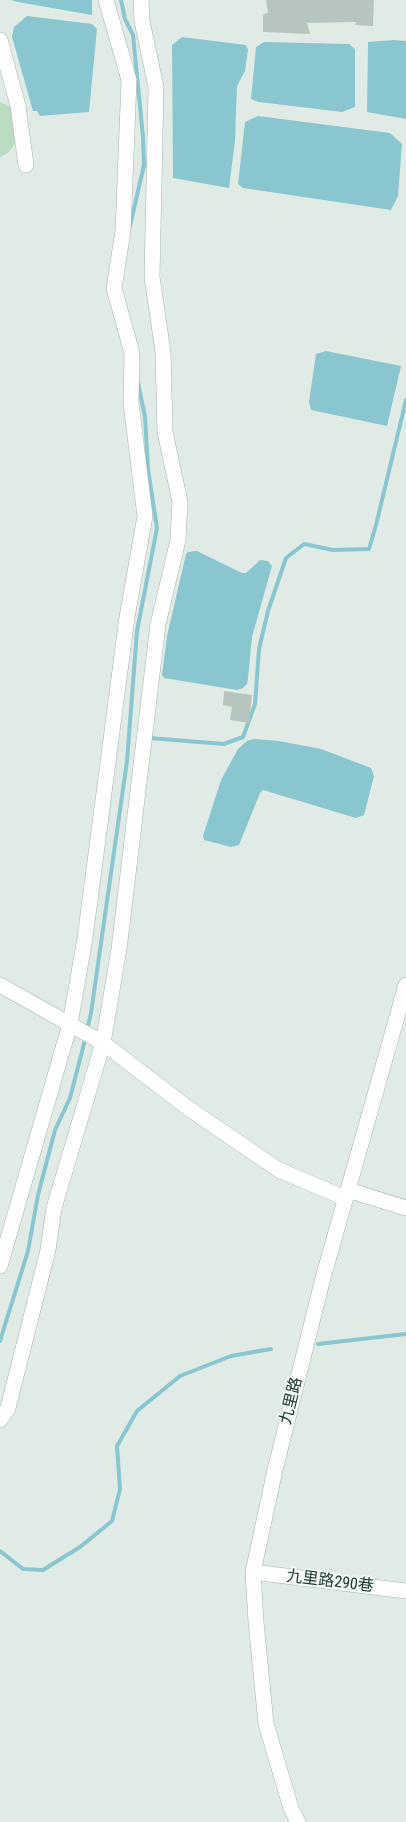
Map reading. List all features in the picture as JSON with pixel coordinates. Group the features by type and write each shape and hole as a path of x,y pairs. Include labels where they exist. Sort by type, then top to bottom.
{"street":[{"path":"0,1266 70,1024 85,938 127,616 145,516 131,402 132,353 114,288 123,231 129,80 106,0"},
{"path":"0,1420 8,1408 48,1250 54,1208 103,1043 119,949 158,624 178,540 180,502 165,432 162,352 152,277 156,87 142,21 141,0"},
{"path":"0,40 18,106 26,165"},
{"path":"0,985 103,1043 188,1108 279,1170 347,1194 406,1208"},
{"name":"九里路","path":"298,1822 291,1808 266,1724 253,1572 275,1470 323,1278 406,986"},
{"name":"九里路290巷","path":"253,1572 406,1591"}],"green space":[{"path":"0,102 13,108 16,142 8,153 0,157"}],"water":[{"path":"11,0 92,0 92,15 18,2"},
{"path":"27,16 92,24 97,29 89,112 40,116 37,111 33,111 12,37 14,27"},
{"path":"182,37 246,45 248,50 245,71 237,86 235,141 229,188 173,178 172,45"},
{"path":"406,41 406,119 367,112 368,42"},
{"path":"264,42 349,44 355,49 355,107 342,112 259,102 251,99 256,47"},
{"path":"258,116 390,133 402,144 398,196 391,210 243,188 238,184 245,122"},
{"path":"326,351 401,366 387,426 311,410 309,402 316,354"},
{"path":"197,551 242,573 246,573 260,560 268,561 272,566 252,637 247,684 237,690 164,678 162,675 167,636 186,554"},
{"path":"254,739 279,741 321,749 371,768 374,776 364,815 356,818 263,790 260,793 239,845 231,847 204,840 203,836 221,780 238,749 247,741"}],"building":[{"path":"266,0 374,0 373,26 355,25 356,22 307,23 310,34 263,32 263,14 268,13"},
{"path":"224,691 252,695 249,723 230,720 232,707 223,705"}],"waterway":[{"path":"121,0 125,19 133,35 143,137 144,165 130,226"},
{"path":"87,1030 127,761 137,631 157,528 148,469 145,417 138,383"},
{"path":"149,738 224,744 243,737 255,704 259,649 268,611 286,558 304,544 333,550 369,549 406,400"},
{"path":"0,1341 28,1251 38,1195 55,1130 70,1098 86,1036"},
{"path":"318,1344 406,1334"},
{"path":"0,1551 23,1569 43,1570 80,1547 112,1521 120,1489 117,1446 137,1411 180,1376 231,1356 271,1349"}]}
